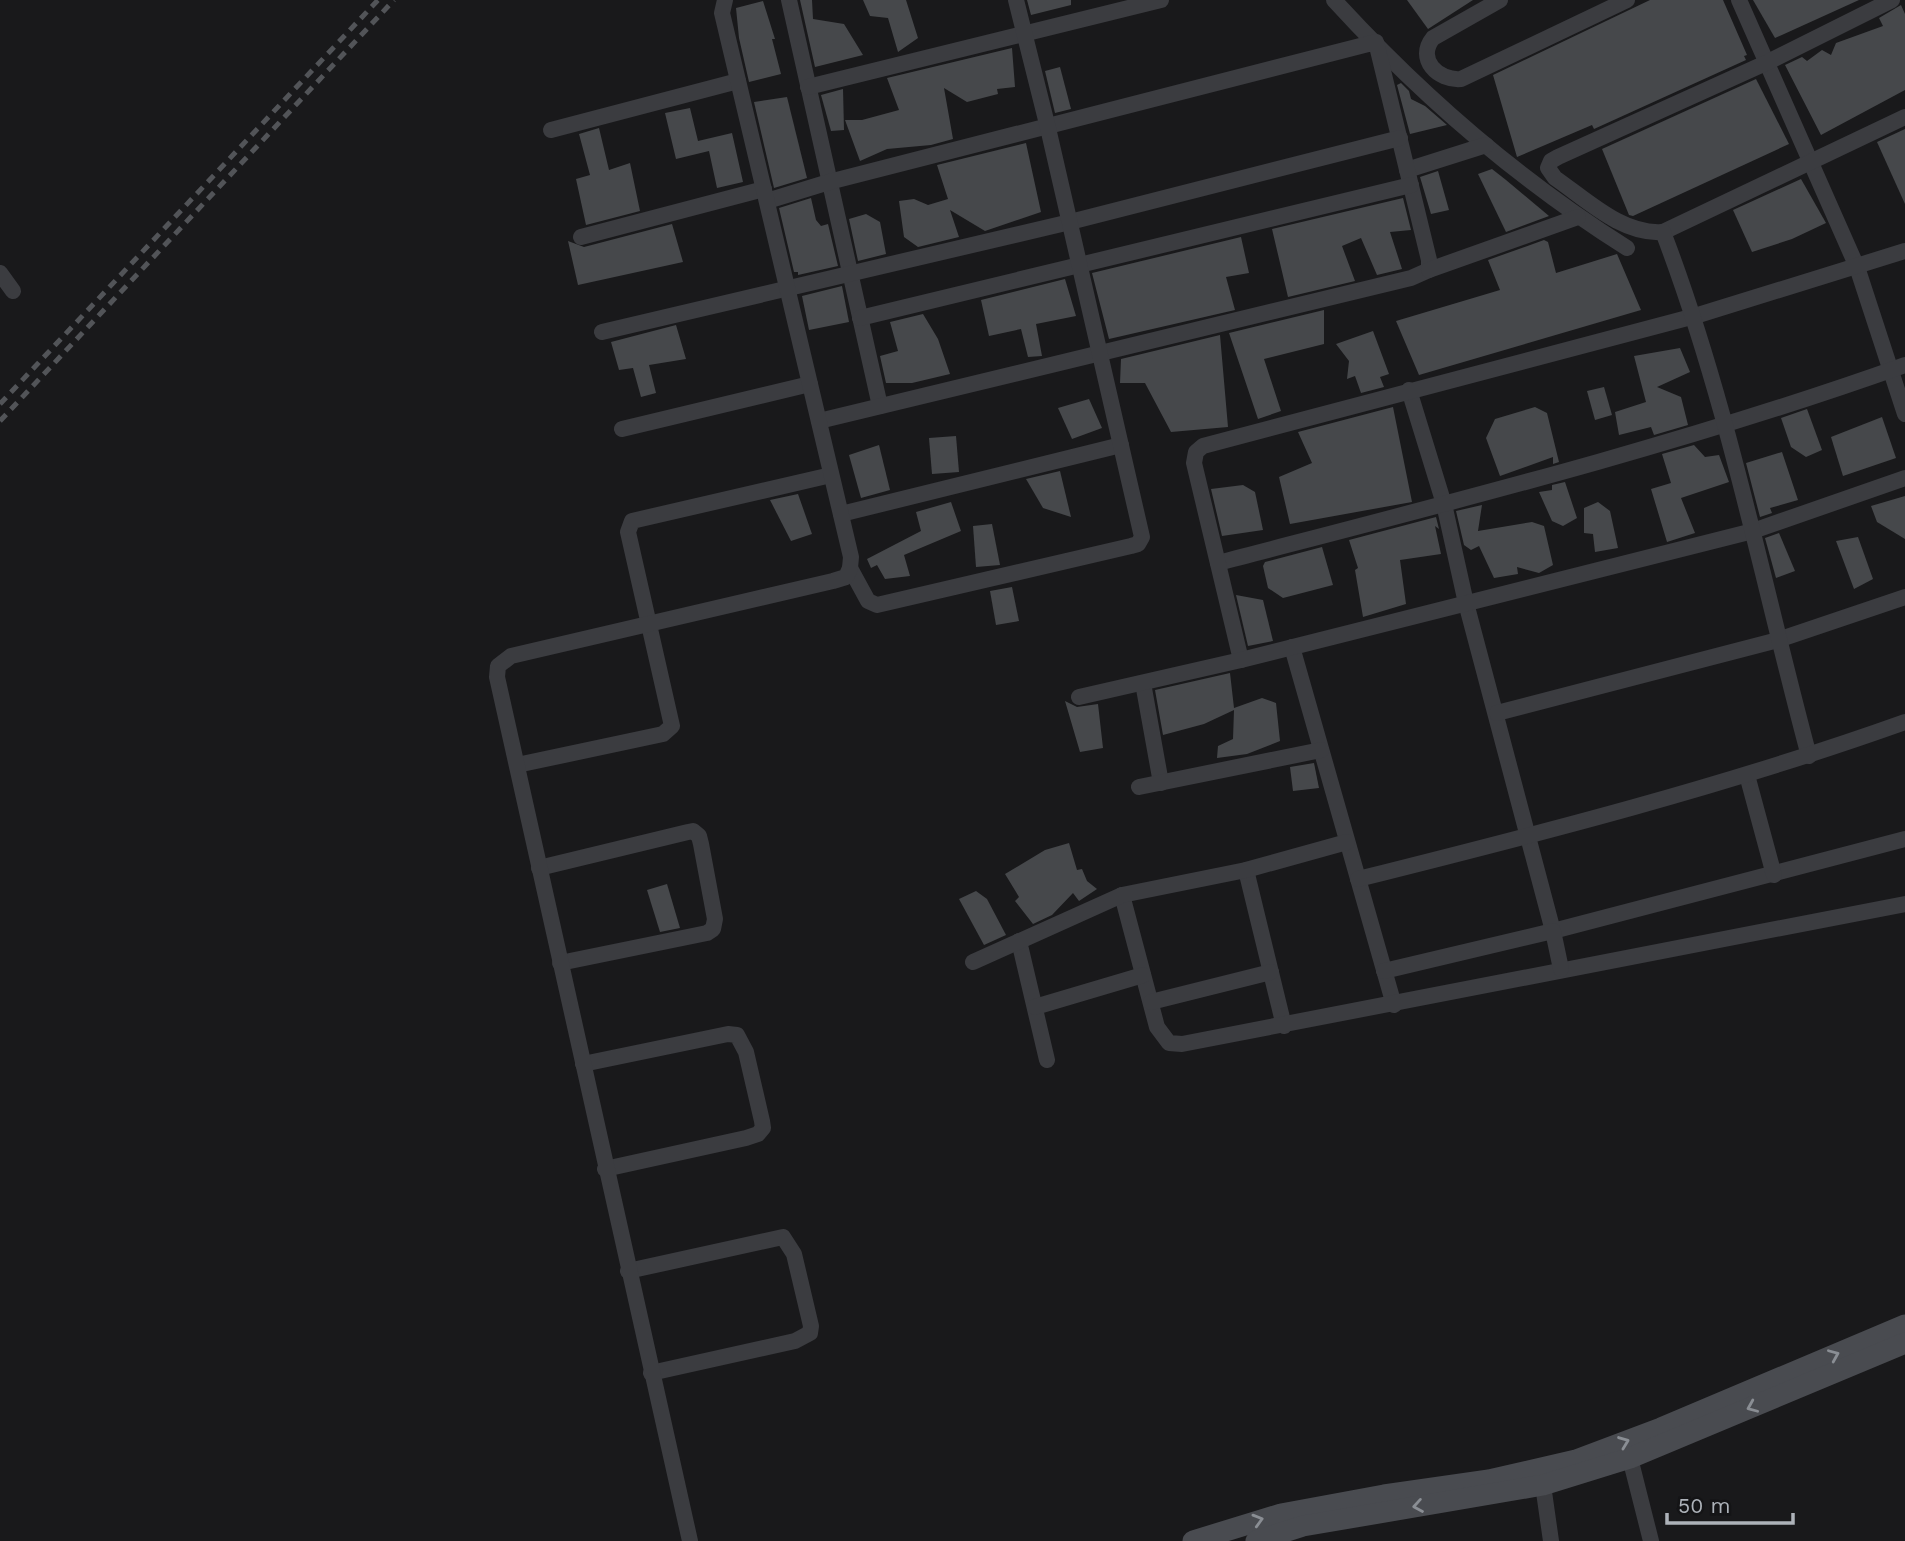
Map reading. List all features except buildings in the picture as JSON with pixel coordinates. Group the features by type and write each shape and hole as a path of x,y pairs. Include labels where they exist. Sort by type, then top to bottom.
{"street":[{"path":"725,0 722,13 841,514 850,568 868,601 877,605 1138,544 1142,537 1016,0"},
{"path":"789,0 880,406"},
{"path":"808,87 1161,0"},
{"path":"1334,0 1486,145 1578,217 1627,248"},
{"path":"1500,0 1433,38 1426,54 1437,74 1450,79 1461,79 1627,0"},
{"path":"1739,0 1812,160 1898,367 1905,414"},
{"path":"1892,0 1768,62 1550,161 1548,168 1555,178 1618,222 1633,230 1663,232 1905,117"},
{"path":"581,237 829,182 1376,42"},
{"path":"1376,42 1429,260 1429,270"},
{"path":"551,130 738,81"},
{"path":"602,332 1070,222 1400,138"},
{"path":"860,318 1080,267 1409,177 1486,145"},
{"path":"819,421 1411,278 1578,217"},
{"path":"1663,232 1695,316 1753,531 1809,757"},
{"path":"1241,660 1194,463 1196,452 1211,443 1695,316 1905,251"},
{"path":"0,274 13,291"},
{"path":"1218,563 1444,505 1723,424 1898,367"},
{"path":"622,429 810,384"},
{"path":"1409,390 1444,505 1466,603 1529,836 1561,969"},
{"path":"841,514 1121,444"},
{"path":"517,765 669,731 672,719 628,532 632,521 831,475"},
{"path":"1080,697 1241,660 1753,531 1905,478"},
{"path":"690,1541 650,1373 539,868 498,677 498,666 502,660 833,581 846,577 850,568"},
{"path":"1497,713 1778,640 1905,597"},
{"path":"1292,647 1394,1005"},
{"path":"1143,683 1161,783"},
{"path":"1357,878 1529,836 1747,775 1809,757 1905,722"},
{"path":"1139,787 1321,750"},
{"path":"1747,775 1774,875"},
{"path":"539,868 693,831 699,836 701,844 715,919 713,929 707,933 560,963"},
{"path":"1384,971 1553,931 1905,839"},
{"path":"973,962 1122,895 1246,870 1347,842"},
{"path":"1246,870 1284,1026"},
{"path":"1122,895 1157,1027 1169,1043 1182,1044 1905,904"},
{"path":"1019,941 1047,1060"},
{"path":"1151,1002 1270,972"},
{"path":"1035,1007 1143,975"},
{"path":"583,1064 729,1034 737,1035 746,1052 762,1121 763,1128 758,1135 606,1169"},
{"path":"628,1271 783,1237 794,1254 811,1326 810,1333 795,1340 650,1373"},
{"path":"1194,1541 1281,1514 1554,1467 1661,1428 1905,1325"},
{"path":"1256,1541 1303,1526 1542,1485 1630,1458 1905,1343"},
{"path":"1630,1458 1651,1541"},
{"path":"1542,1485 1551,1541"}],"railway":[{"path":"0,404 378,0"},
{"path":"0,421 394,0"}]}
